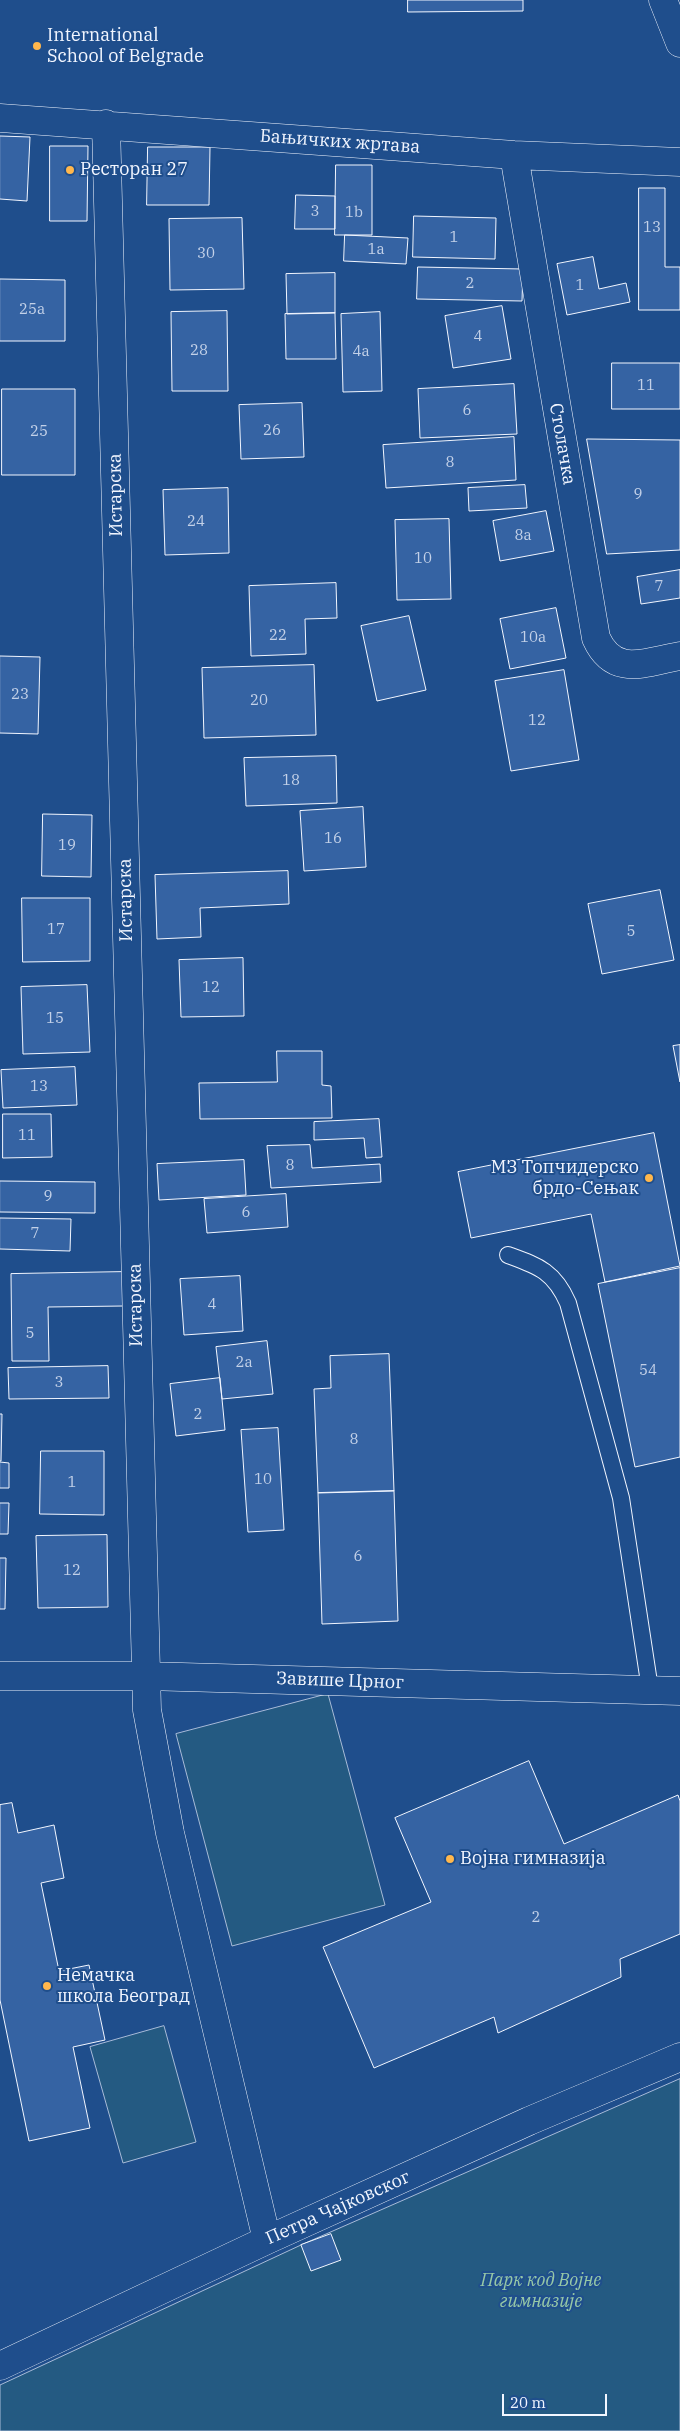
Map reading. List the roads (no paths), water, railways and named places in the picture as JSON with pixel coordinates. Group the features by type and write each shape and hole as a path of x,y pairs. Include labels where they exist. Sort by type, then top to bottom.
{"street":[{"path":"663,0 680,43"},
{"name":"Бањичких жртава","path":"0,118 106,124 514,155 680,162"},
{"name":"Истарска","path":"106,124 147,1710 170,1833 267,2240"},
{"name":"Столачка","path":"514,155 596,638 608,657 627,666 680,656"},
{"name":"Завише Црног","path":"0,1676 146,1676 680,1691"},
{"name":"Петра Чајковског","path":"0,2366 267,2240 529,2121 680,2057"}],"lane":[{"path":"508,1255 539,1267 550,1275 561,1287 568,1303 621,1498 650,1689"}],"place":[{"name":"International School of Belgrade","path":"37,46"},
{"name":"Ресторан 27","path":"70,170"},
{"name":"МЗ Топчидерско брдо-Сењак","path":"649,1178"},
{"name":"Војна гимназија","path":"450,1859"},
{"name":"Немачка школа Београд","path":"47,1986"}],"park label":[{"name":"Парк код Војне гимназије","path":"541,2291"}]}
